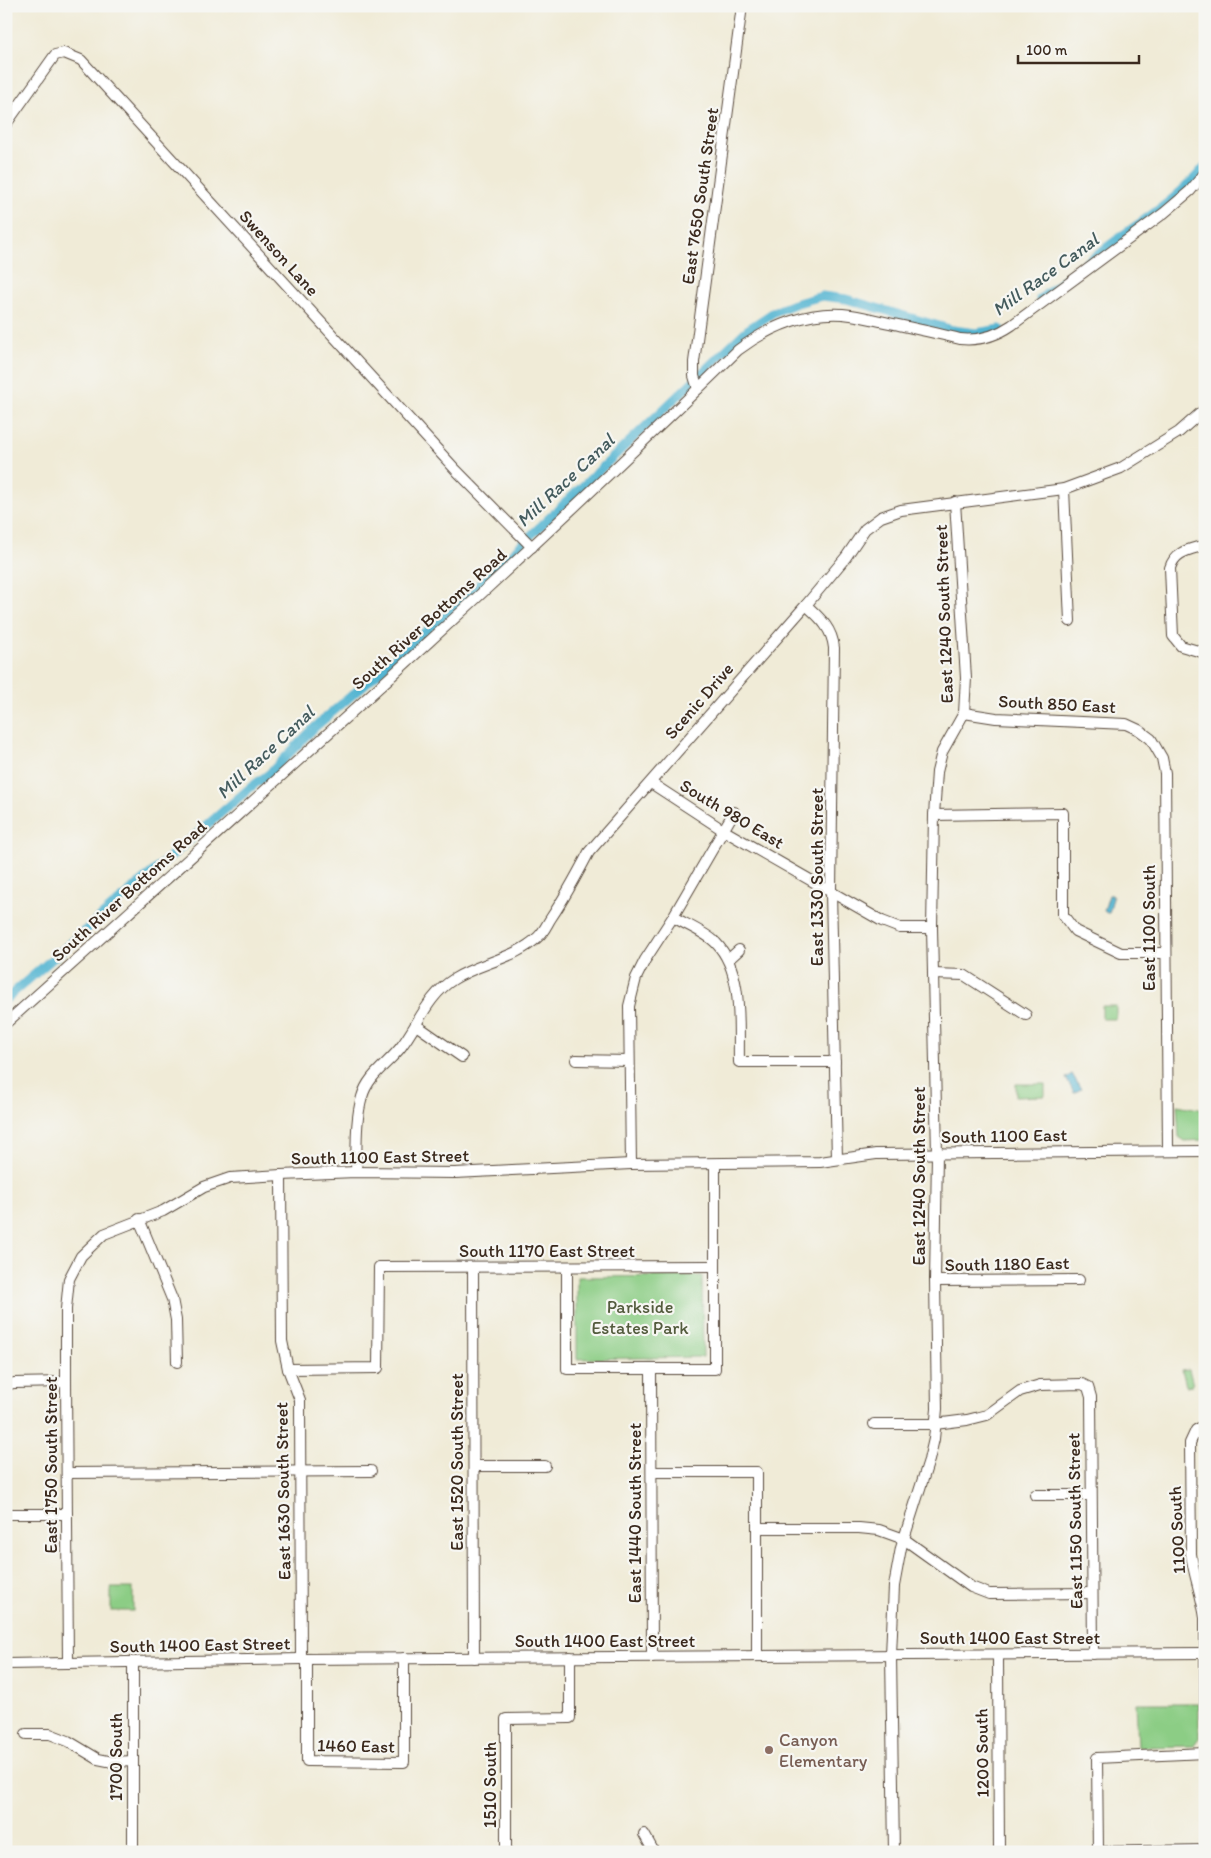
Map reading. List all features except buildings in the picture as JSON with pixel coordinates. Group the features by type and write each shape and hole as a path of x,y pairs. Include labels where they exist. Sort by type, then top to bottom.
{"street":[{"name":"East 7650 South Street","path":"696,382 694,362 742,6"},
{"name":"Swenson Lane","path":"6,124 55,55 64,53 81,60 449,463 527,542"},
{"name":"South River Bottoms Road","path":"6,1023 310,750 696,382 751,340 769,329 789,322 809,316 830,314 851,315 960,339 978,339 996,335 1164,213 1190,191 1205,173"},
{"name":"Scenic Drive","path":"356,1172 358,1118 362,1095 372,1076 400,1048 424,1008 437,992 453,979 479,966 508,957 540,936 570,889 589,852 806,605 846,556 865,529 881,517 901,510 1064,489 1120,468 1179,432 1205,409"},
{"path":"1064,489 1070,621"},
{"name":"East 1240 South Street","path":"894,1852 890,1655 894,1586 904,1539 924,1480 936,1424 935,1282 937,1154 932,928 934,815 936,772 942,752 964,713 966,678 955,502"},
{"path":"1205,545 1177,555 1172,560 1170,568 1173,636 1181,646 1205,653"},
{"name":"East 1330 South Street","path":"806,605 826,624 833,639 834,648 831,892 838,1159"},
{"name":"South 850 East","path":"964,713 996,718 1116,722 1132,726 1146,735"},
{"name":"East 1100 South","path":"1146,735 1159,751 1165,773 1168,1150"},
{"name":"South 980 East","path":"651,783 723,830 882,921 900,928 932,928"},
{"path":"631,1164 629,1006 636,978 734,812"},
{"path":"934,815 1063,813 1063,915 1074,930 1121,953 1166,953"},
{"path":"673,917 715,942 729,959 736,982 739,1062 835,1062"},
{"path":"729,959 740,950"},
{"path":"933,974 964,975 1026,1015"},
{"path":"416,1024 462,1057"},
{"path":"576,1060 629,1061"},
{"name":"South 1100 East","path":"715,1164 820,1162 876,1154 1205,1151"},
{"name":"South 1100 East Street","path":"75,1269 82,1256 104,1234 163,1211 204,1187 230,1178 356,1172 454,1173 631,1164 715,1164"},
{"path":"567,1267 568,1369 715,1369 715,1164"},
{"name":"East 1630 South Street","path":"281,1175 282,1341 288,1368 300,1400 307,1761"},
{"path":"139,1220 172,1299 176,1320 177,1362"},
{"name":"South 1170 East Street","path":"288,1368 378,1368 379,1268 715,1266"},
{"name":"East 1520 South Street","path":"473,1267 474,1658"},
{"name":"East 1750 South Street","path":"68,1663 66,1309 69,1279 75,1269"},
{"name":"South 1180 East","path":"935,1282 1079,1280"},
{"name":"East 1440 South Street","path":"651,1369 652,1657"},
{"path":"6,1386 14,1383 66,1382"},
{"name":"East 1150 South Street","path":"936,1424 987,1415 1020,1391 1040,1385 1082,1384 1088,1387 1091,1397 1093,1654"},
{"path":"874,1424 936,1424"},
{"name":"1100 South","path":"1201,1427 1190,1444 1191,1554 1194,1572 1202,1589 1205,1618 1205,1720"},
{"path":"474,1466 545,1466"},
{"path":"68,1473 371,1471"},
{"path":"652,1472 757,1472 757,1656"},
{"path":"1035,1495 1091,1495"},
{"path":"6,1514 67,1514"},
{"path":"757,1528 859,1528 879,1530 904,1539 971,1587 988,1594 1092,1594"},
{"name":"South 1400 East Street","path":"6,1664 404,1658 1205,1653"},
{"name":"1200 South","path":"998,1655 1000,1852"},
{"name":"1510 South","path":"506,1852 506,1719 570,1718 570,1657"},
{"name":"1460 East","path":"307,1761 404,1762 404,1658"},
{"name":"1700 South","path":"133,1663 133,1852"},
{"path":"26,1734 50,1734 68,1741 98,1759 113,1762 133,1761"},
{"path":"1098,1852 1097,1758 1205,1753"},
{"path":"644,1834 654,1852"},
{"path":"1087,1852 1205,1850"}],"green space":[{"path":"1102,1006 1116,1006 1116,1019 1102,1019"},
{"path":"1016,1084 1045,1084 1045,1096 1016,1097"},
{"path":"1177,1105 1205,1110 1205,1140 1185,1141 1179,1137"},
{"name":"Parkside Estates Park","path":"702,1276 703,1357 577,1359 577,1277"},
{"path":"1189,1369 1193,1385 1186,1386 1182,1370"},
{"path":"111,1588 133,1588 133,1611 111,1611"},
{"path":"1136,1703 1199,1703 1199,1738 1193,1746 1138,1747"}],"water":[{"path":"1109,895 1112,895 1113,898 1109,913 1107,913 1104,911"},
{"path":"1072,1074 1081,1089 1074,1093 1066,1078"}],"waterway":[{"name":"Mill Race Canal","path":"1040,299 1166,203 1187,186 1205,166"},
{"name":"Mill Race Canal","path":"6,999 251,787 270,773 314,728 467,596 747,330 774,312 822,296 846,299 953,330 976,333 1000,329"}],"place":[{"name":"Canyon Elementary","path":"769,1750"}]}
